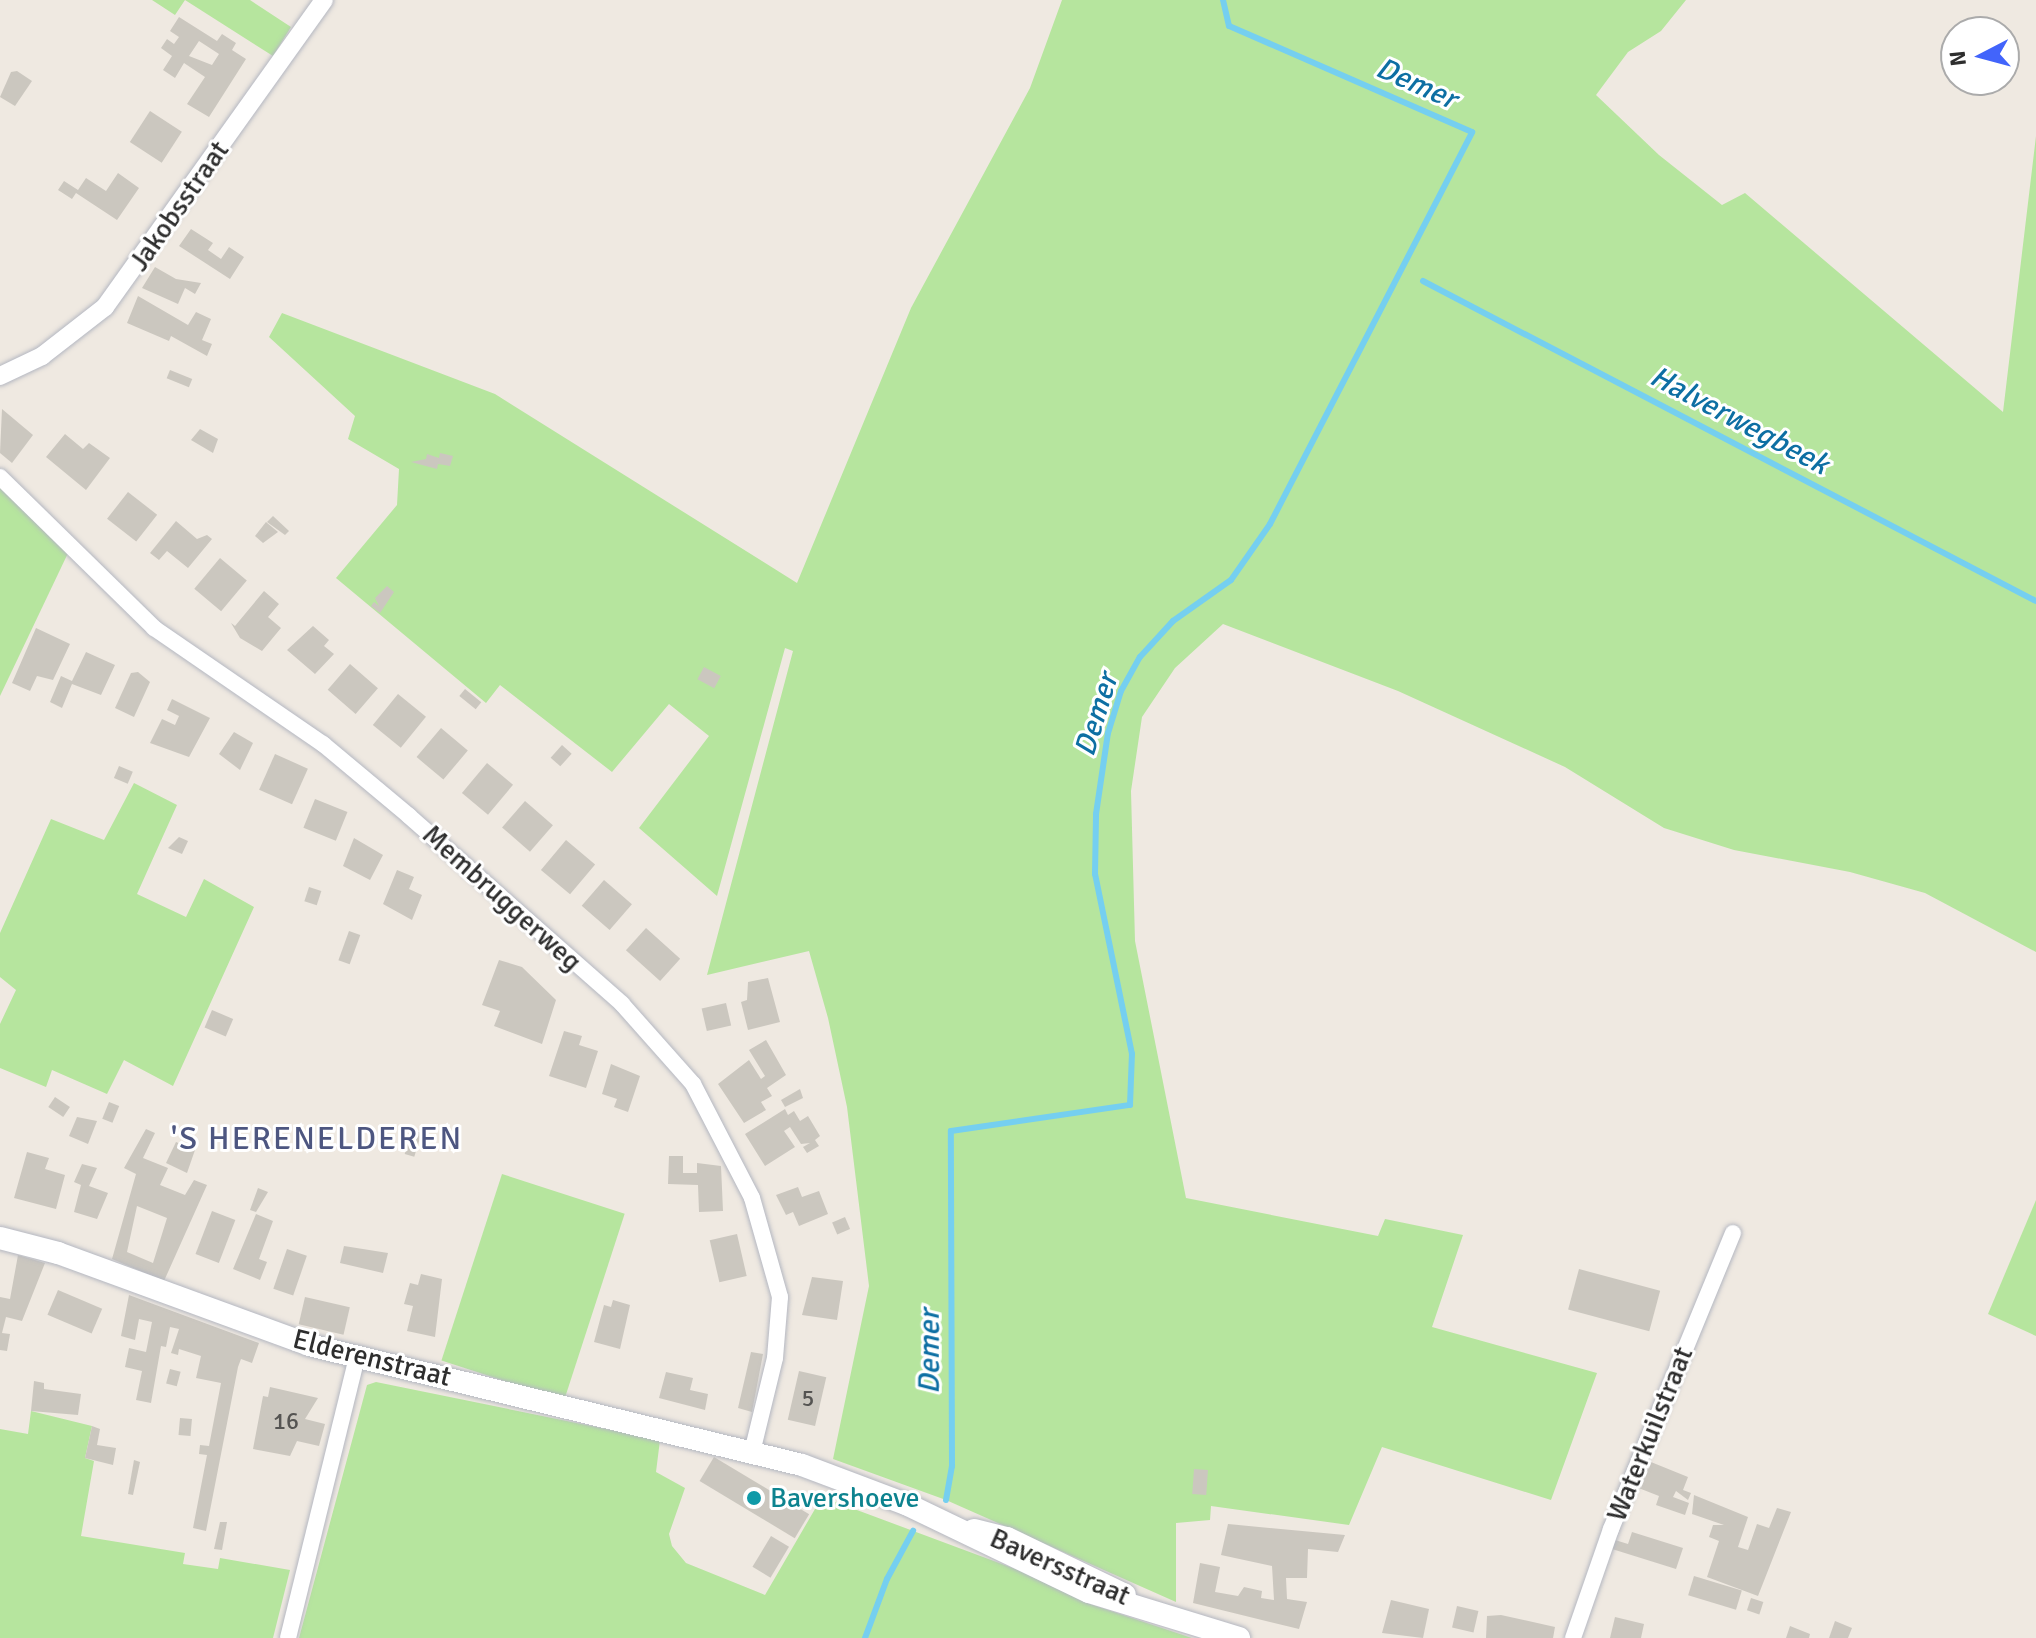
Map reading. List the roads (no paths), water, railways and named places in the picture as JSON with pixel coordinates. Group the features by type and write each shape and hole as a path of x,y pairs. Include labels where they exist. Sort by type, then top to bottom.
{"main road":[{"name":"Elderenstraat","path":"0,1238 58,1253 230,1319 357,1357 752,1452"},
{"name":"Baversstraat","path":"752,1452 855,1483 949,1524 1089,1592 1239,1638"}],"street":[{"name":"Jakobsstraat","path":"0,376 42,356 105,307 324,0"},
{"name":"Membruggerweg","path":"0,477 154,628 323,744 409,816 622,1004 693,1084 752,1198 780,1297 775,1358 752,1452"},
{"name":"Waterkuilstraat","path":"1573,1638 1611,1529 1733,1233"},
{"path":"288,1638 357,1357"}],"waterway":[{"name":"Demer","path":"946,1500 952,1466 951,1131 1130,1105 1132,1054 1095,874 1096,814 1108,733 1121,691 1140,657 1173,621 1231,580 1270,524 1472,132 1229,26 1223,0"},
{"name":"Halverwegbeek","path":"1423,281 2036,601"},
{"name":"Demer","path":"865,1638 887,1579 913,1531"}],"place":[{"name":"Bavershoeve","path":"754,1498"}],"district":[{"name":"'S HERENELDEREN","path":"317,1139"}]}
